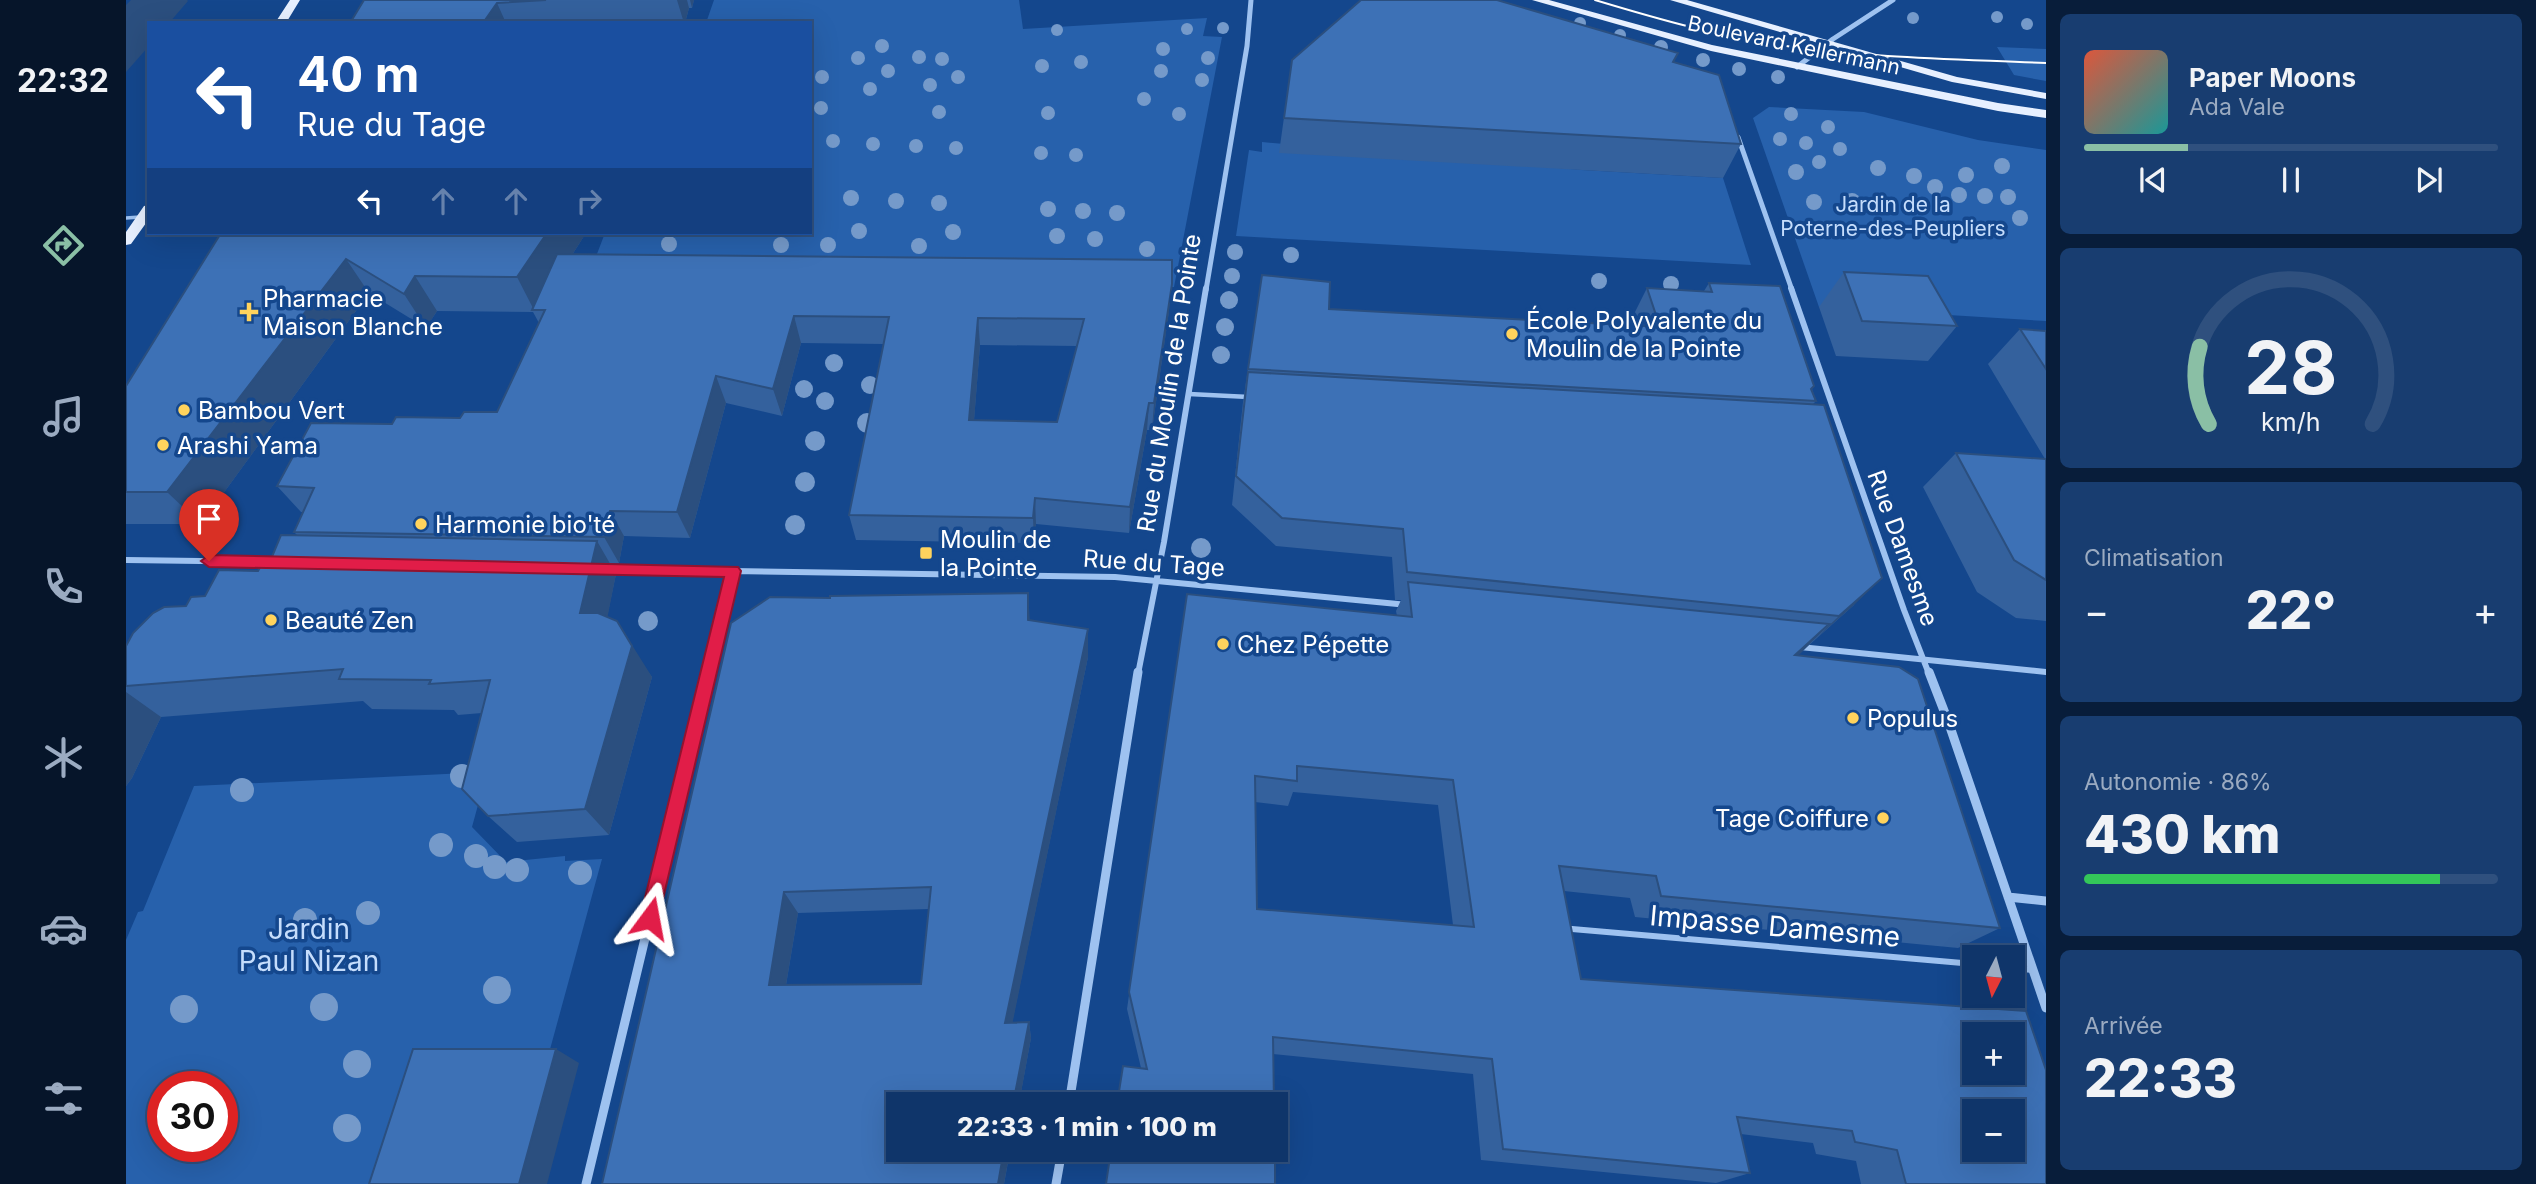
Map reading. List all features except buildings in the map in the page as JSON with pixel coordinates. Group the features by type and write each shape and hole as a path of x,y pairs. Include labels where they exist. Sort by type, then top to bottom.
{"main road":[{"path":"281,21 295,0"},
{"name":"Boulevard Kellermann","path":"1536,0 1689,42 1797,67 2046,114"},
{"name":"Boulevard Kellermann","path":"1675,0 1956,80 2046,96"},
{"path":"126,241 146,213"}],"street":[{"name":"Rue du Moulin de la Pointe","path":"1071,1092 1146,625 1189,394 1247,46 1251,0"},
{"path":"1797,67 1829,42 1894,0"},
{"name":"Rue Damesme","path":"1737,136 1840,432 1904,610 1925,660 2046,1008"},
{"path":"126,559 292,563"},
{"name":"Rue du Tage","path":"595,569 1155,580 1412,606"},
{"path":"586,1184 733,571"},
{"path":"1784,645 2046,672"},
{"path":"2008,897 2046,901"},
{"path":"1056,1184 1060,1162"}],"lane":[{"path":"126,218 146,213"},
{"path":"1189,394 1256,398"},
{"path":"1829,432 1840,432"},
{"name":"Impasse Damesme","path":"1572,929 1962,963"},
{"path":"2025,969 2033,970"}],"green space":[{"path":"714,0 1019,0 1023,29 1207,18 1203,36 1222,37 1174,287 587,280 604,235 812,235 812,21 707,21"},
{"path":"1997,47 2046,49 2046,81 2014,75"},
{"name":"Jardin de la Poterne-des-Peupliers","path":"1769,107 1864,112 1978,140 2046,150 2046,321 1819,307 1753,118"},
{"path":"1262,142 1582,170 1723,178 1751,265 1236,236 1249,150 1262,152"},
{"name":"Jardin Paul Nizan","path":"487,772 472,827 506,862 565,856 565,861 602,859 546,1064 385,1184 126,1184 126,940 138,912 143,911 194,786"}],"tram line":[{"path":"1595,0 1666,21 1786,46 1883,56 2046,63"}],"place":[{"name":"Pharmacie Maison Blanche","path":"249,312"},
{"name":"École Polyvalente du Moulin de la Pointe","path":"1512,334"},
{"name":"Bambou Vert","path":"184,410"},
{"name":"Arashi Yama","path":"163,445"},
{"name":"Harmonie bio'té","path":"421,524"},
{"name":"Moulin de la Pointe","path":"926,553"},
{"name":"Beauté Zen","path":"271,620"},
{"name":"Chez Pépette","path":"1223,644"},
{"name":"Populus","path":"1853,718"},
{"name":"Tage Coiffure","path":"1883,818"}],"route":[{"path":"209,561 733,571 650,918"}]}
